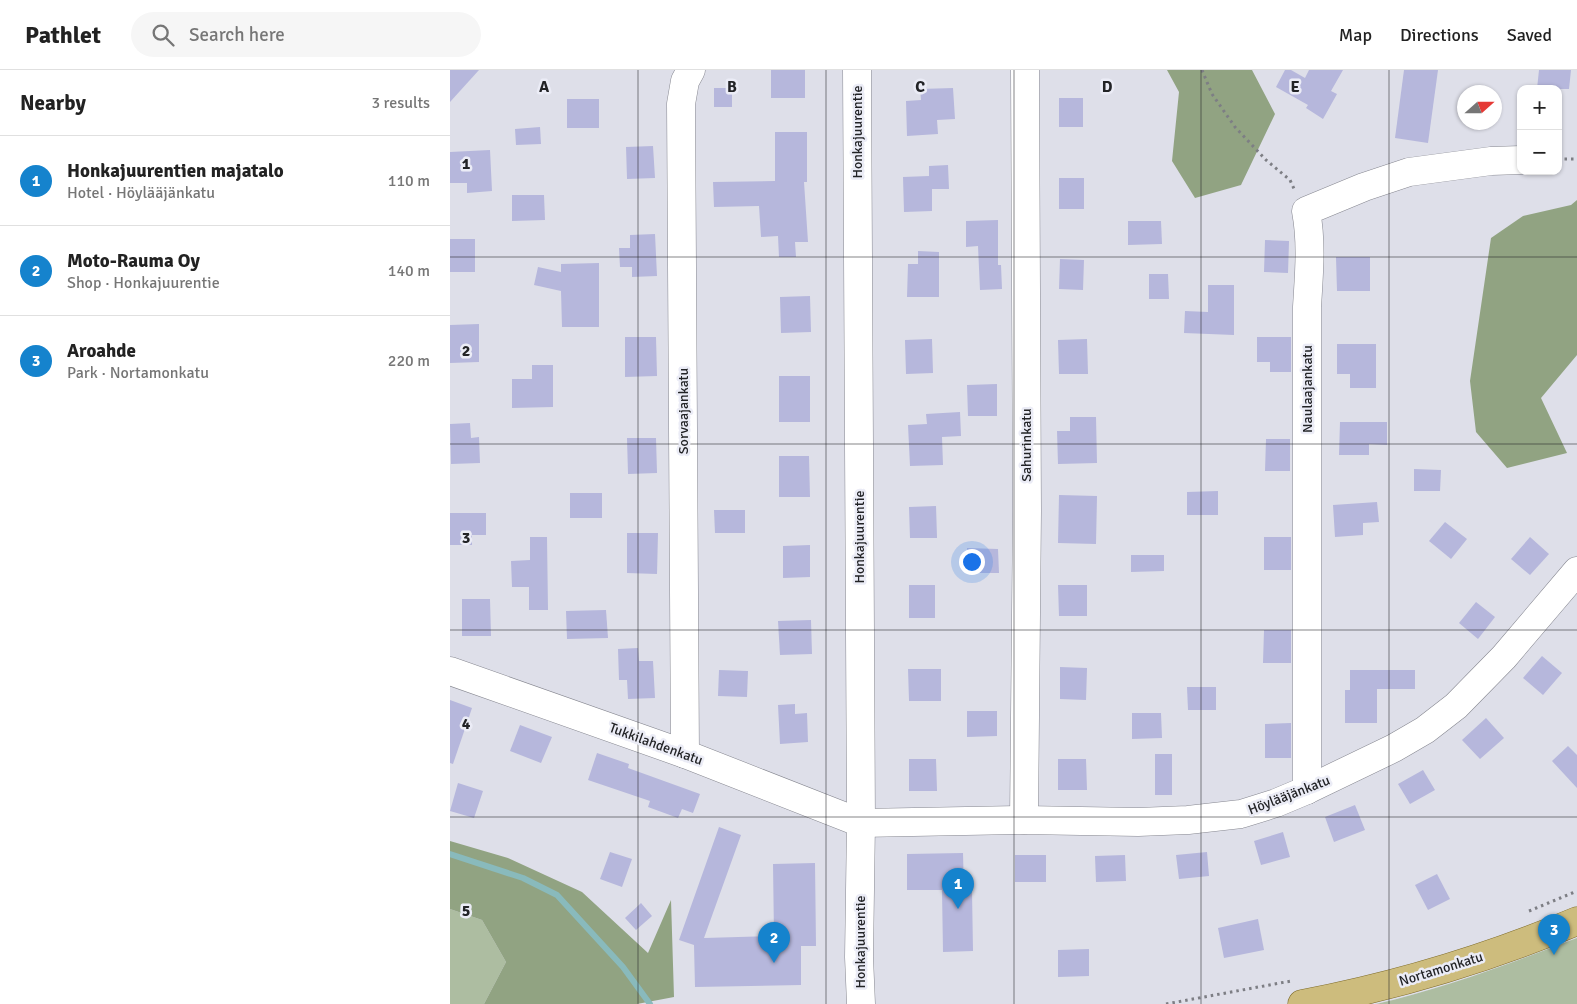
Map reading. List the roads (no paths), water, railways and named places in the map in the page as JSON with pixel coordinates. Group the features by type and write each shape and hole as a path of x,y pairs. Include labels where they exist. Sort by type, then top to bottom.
{"main road":[{"name":"Nortamonkatu","path":"1301,992 1400,982 1525,942 1577,921"}],"street":[{"name":"Sorvaajankatu","path":"685,754 681,104 685,81 691,70"},
{"name":"Honkajuurentie","path":"856,70 861,823 859,957 861,1004"},
{"name":"Sahurinkatu","path":"1024,820 1027,512 1025,70"},
{"name":"Naulaajankatu","path":"1307,790 1307,307 1310,232 1306,211 1364,187 1409,172 1491,161 1517,160"},
{"name":"Höylääjänkatu","path":"861,823 1024,820 1138,822 1188,820 1241,814 1276,803 1394,748 1425,730 1456,706 1504,657 1577,571"},
{"name":"Tukkilahdenkatu","path":"450,671 685,754 861,823"}],"waterway":[{"path":"450,854 523,878 557,895 623,967 650,1004"}],"place":[{"name":"Honkajuurentien majatalo","path":"958,909"},
{"name":"Aroahde","path":"1554,955"},
{"name":"Moto-Rauma Oy","path":"774,963"}]}
